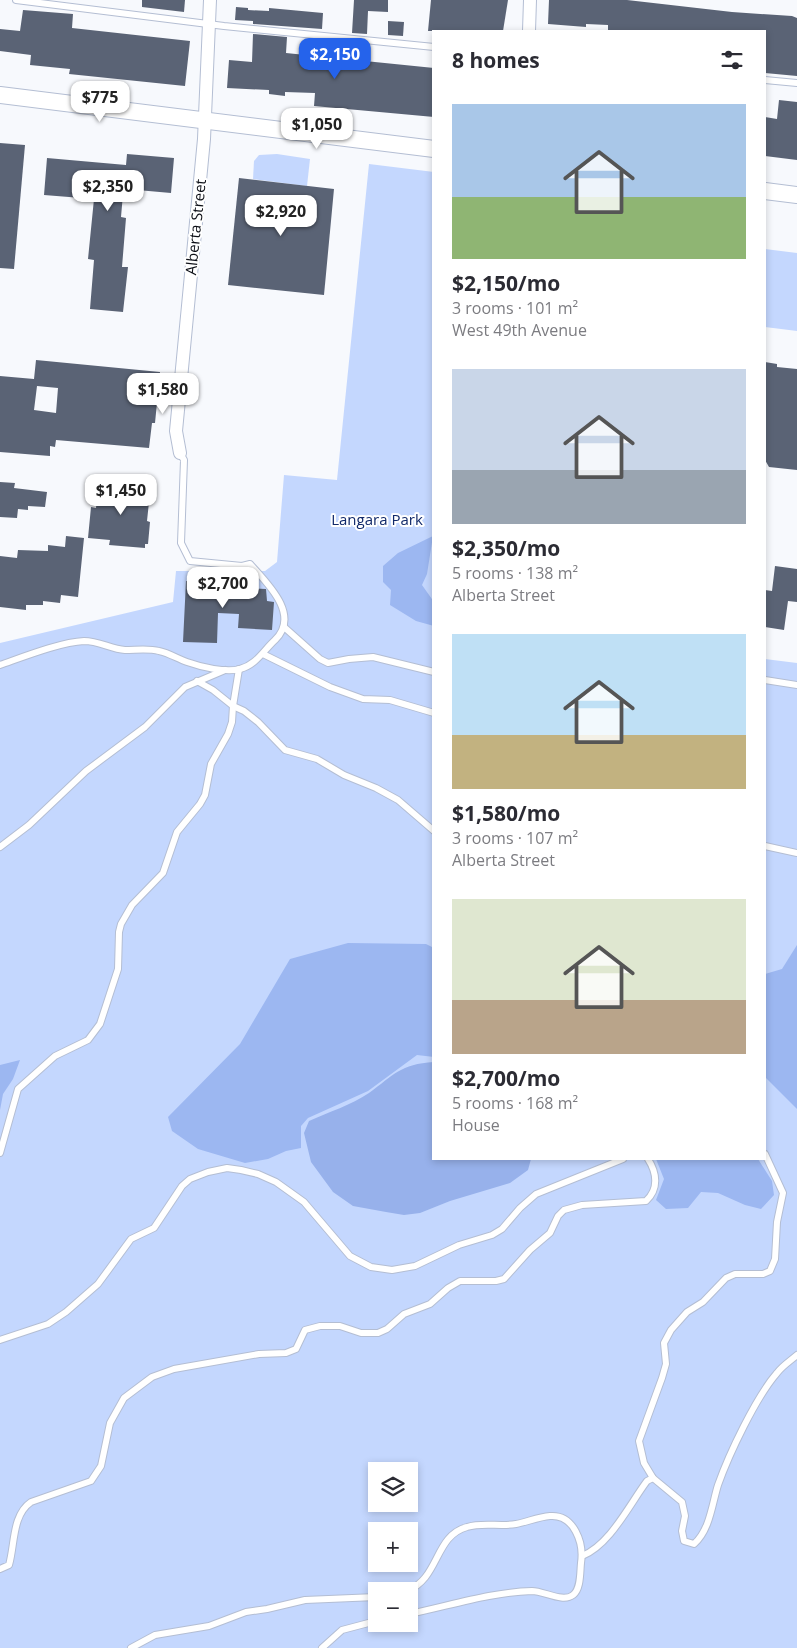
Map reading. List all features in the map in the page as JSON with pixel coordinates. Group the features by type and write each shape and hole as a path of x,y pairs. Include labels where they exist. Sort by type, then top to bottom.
{"street":[{"name":"Alberta Street","path":"180,453 176,431 204,120 210,0"},
{"path":"529,30 530,0"},
{"path":"0,94 432,149"},
{"path":"766,191 797,196"}],"lane":[{"path":"16,0 209,24 432,47"},
{"path":"766,80 797,83"},
{"path":"0,665 63,645 85,641 124,650 139,648 159,650 188,663 225,670 239,669 254,662 263,654 284,627 283,611 277,594 250,564 242,566 190,561 185,554 181,543 184,460 180,453"},
{"path":"284,627 320,659 328,663 349,659 372,658 432,672"},
{"path":"263,654 338,690 363,699 390,700 432,712"},
{"path":"0,1153 18,1089 55,1056 88,1040 100,1024 118,969 121,924 132,906 163,873 176,832 200,804 205,795 211,764 228,734 232,722 239,669"},
{"path":"0,847 29,825 86,771 145,727 185,687 225,670"},
{"path":"766,680 797,685"},
{"path":"197,682 213,690 233,706 244,711 286,750 317,759 344,775 384,792 398,800 432,829"},
{"path":"766,846 797,853"},
{"path":"766,1156 783,1193 777,1222 775,1259 770,1271 763,1274 735,1274 726,1278 703,1302 686,1312 671,1330 664,1343 666,1364 662,1378 639,1440 644,1463 653,1478 682,1502 685,1516 684,1541 694,1544 705,1528 729,1459 755,1407 777,1373 797,1355"},
{"path":"0,1340 48,1324 61,1315 98,1284 131,1239 154,1228 182,1186 190,1179 208,1172 227,1168 241,1170 258,1174 276,1182 304,1202 350,1256 372,1267 392,1270 416,1266 459,1245 492,1235 502,1229 520,1208 536,1194 621,1160"},
{"path":"0,1570 9,1565 19,1514 24,1507 31,1502 91,1481 101,1466 110,1423 124,1398 152,1377 174,1369 296,1349 305,1330 320,1326 340,1326 362,1333 378,1333 387,1329 404,1314 430,1304 448,1288 460,1281 496,1281 504,1279 530,1250 550,1233 558,1216 564,1210 582,1205 646,1201 653,1192 655,1184 654,1170 649,1160"},
{"path":"582,1556 593,1552 616,1526 646,1481 653,1478"},
{"path":"418,1585 431,1571 440,1550 457,1532 465,1527 516,1524 549,1516 560,1516 574,1528 582,1556 577,1590 569,1597 538,1592 502,1594 418,1612"},
{"path":"131,1648 155,1635 209,1626 246,1612 306,1600 368,1596"},
{"path":"322,1648 342,1630 368,1623"}],"green space":[{"path":"277,154 310,159 307,186 253,179 254,161 259,155"},
{"name":"Langara Park","path":"369,164 432,172 432,1160 766,1160 766,659 797,663 797,1648 0,1648 0,643 173,602 176,571 265,571 277,562 284,475 337,480"},
{"path":"766,249 797,253 797,331 766,327"}],"shaded area":[{"path":"432,536 427,574 422,585 432,599 432,625 416,621 390,605 391,590 383,582 383,566 398,553"},
{"path":"348,943 426,944 432,947 432,1057 417,1055 368,1091 308,1118 301,1126 301,1148 286,1151 268,1159 245,1163 198,1149 172,1131 168,1117 240,1044 290,959"},
{"path":"797,945 797,1109 766,1078 766,974 782,969"},
{"path":"20,1060 13,1079 3,1094 0,1110 0,1065"},
{"path":"432,1062 432,1160 531,1160 528,1170 510,1183 450,1201 420,1213 404,1215 353,1206 333,1192 311,1162 304,1133 309,1121 362,1097 405,1068"},
{"path":"656,1160 759,1160 772,1181 774,1195 761,1209 745,1205 718,1193 701,1192 688,1208 666,1209 656,1200 664,1179"}],"building":[{"path":"142,0 185,0 184,12 142,7"},
{"path":"354,0 388,0 388,12 368,11 367,34 352,33"},
{"path":"431,0 508,0 503,30 428,31"},
{"path":"549,0 627,0 732,12 792,16 797,18 797,76 766,73 766,30 608,30 608,25 586,24 586,27 548,24"},
{"path":"236,7 248,8 248,10 269,11 269,8 323,13 322,29 253,24 253,21 235,20"},
{"path":"23,10 73,14 72,28 190,41 185,86 69,74 70,69 30,65 31,55 0,51 0,29 20,31"},
{"path":"388,21 404,22 403,36 388,35"},
{"path":"253,34 287,37 286,53 432,68 432,117 314,106 315,93 285,92 285,96 269,94 269,90 227,88 229,60 252,62"},
{"path":"779,100 797,102 797,160 766,156 766,117 777,119"},
{"path":"0,143 25,145 14,269 0,268"},
{"path":"127,154 174,158 171,193 126,189 126,194 123,194 121,217 126,218 122,267 128,267 123,312 90,309 94,260 88,259 94,199 44,195 47,158 126,165"},
{"path":"239,178 334,189 324,295 228,285"},
{"path":"36,360 160,372 155,423 152,423 149,448 56,440 55,447 50,446 50,456 0,452 0,376 34,379","holes":["37,386 58,388 56,413 34,410"]},
{"path":"766,362 777,364 777,367 797,369 797,470 769,467 766,462"},
{"path":"103,479 116,480 116,483 145,489 144,501 149,502 147,521 150,522 148,544 145,544 145,548 109,545 110,540 88,538 91,507 96,508 97,496 101,496"},
{"path":"0,482 15,483 14,488 47,492 45,507 28,506 28,510 18,509 17,518 0,517"},
{"path":"66,536 84,538 78,597 61,595 60,603 43,601 43,605 26,605 26,610 0,607 0,556 17,558 18,550 48,551 48,545 65,547"},
{"path":"775,566 797,569 797,602 788,601 784,630 766,627 766,590 772,591"},
{"path":"186,581 246,584 246,588 266,589 267,601 274,602 272,630 238,628 239,614 218,613 217,643 183,642"}]}
